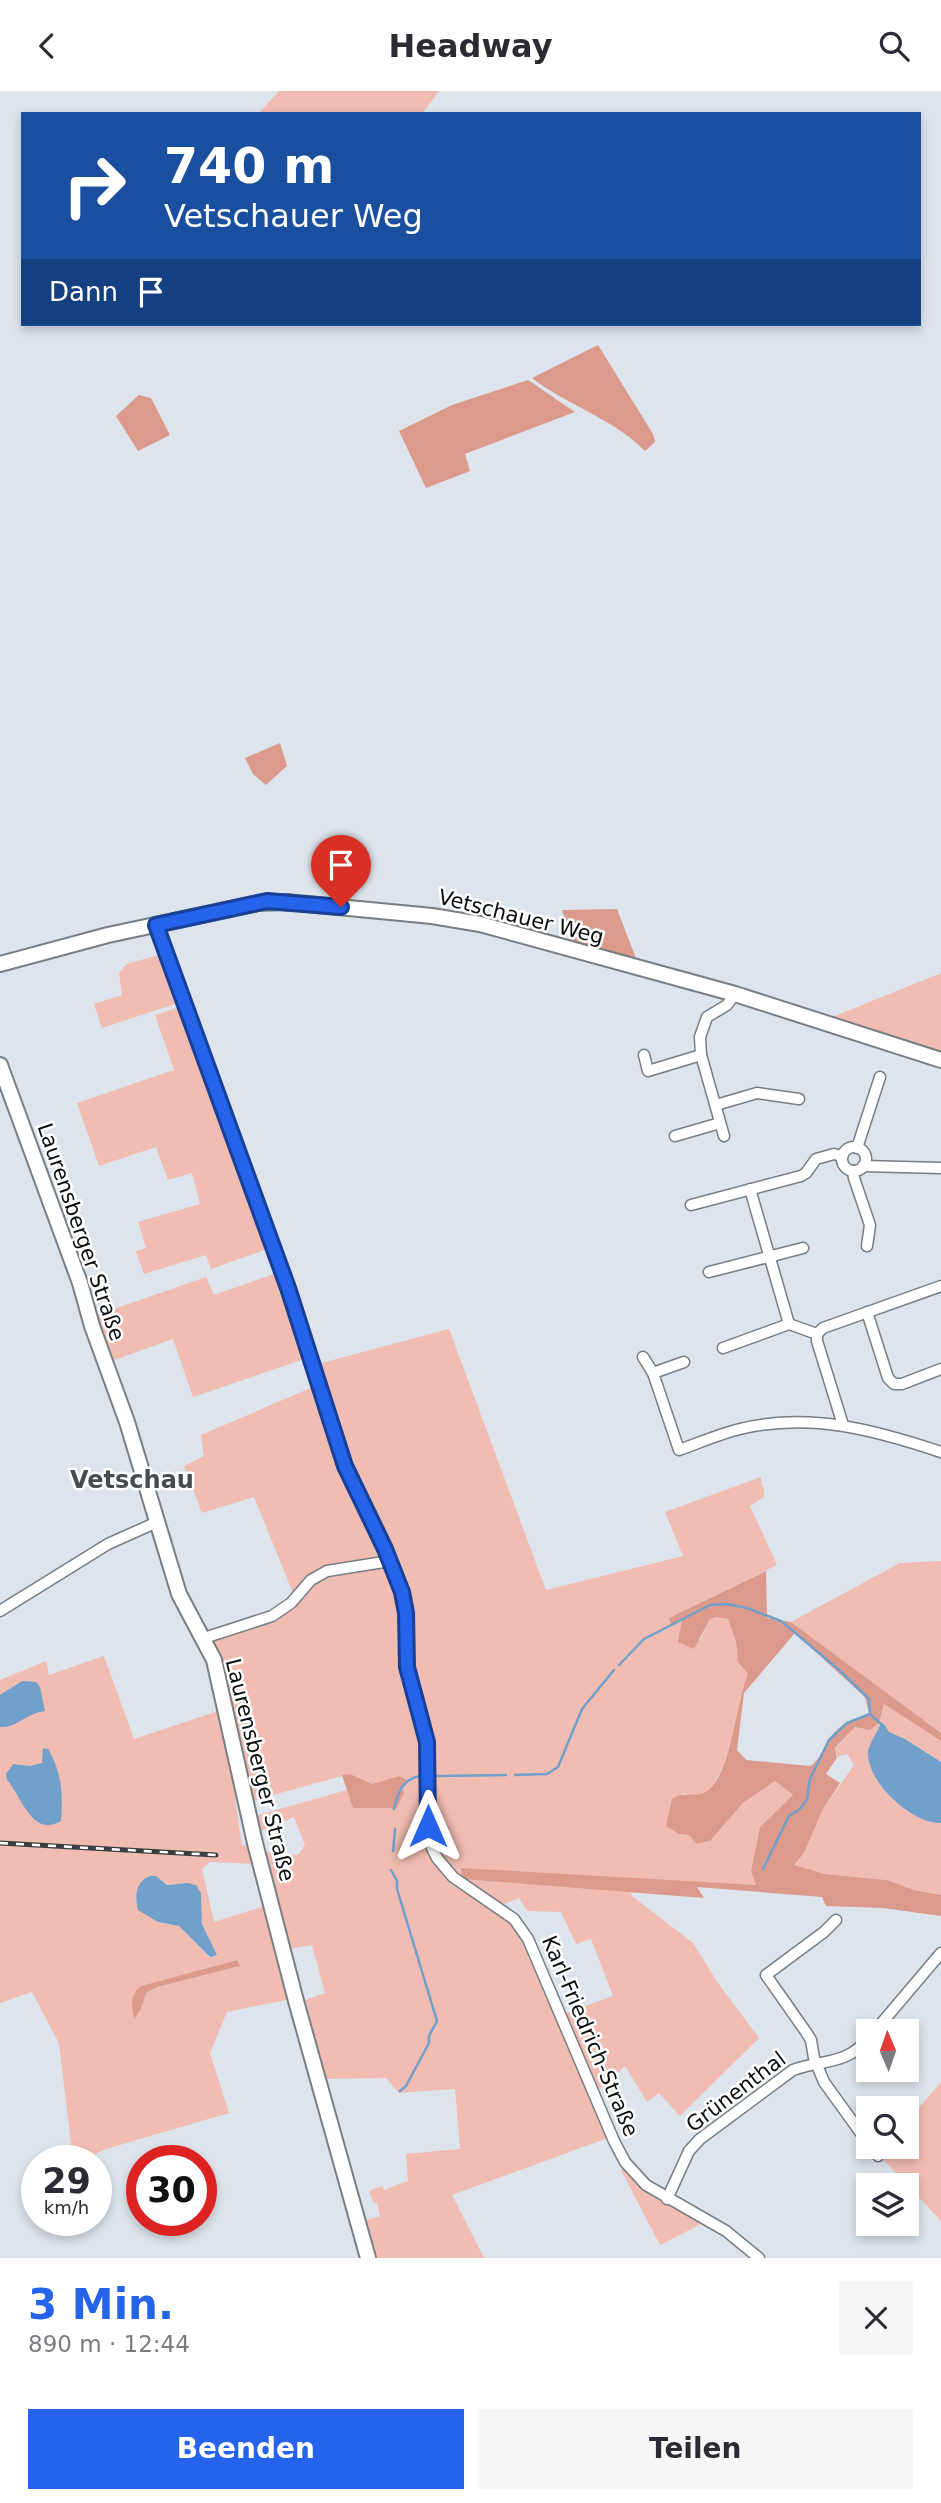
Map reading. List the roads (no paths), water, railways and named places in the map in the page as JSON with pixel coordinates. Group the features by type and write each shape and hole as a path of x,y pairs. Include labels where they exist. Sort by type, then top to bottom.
{"street":[{"name":"Vetschauer Weg","path":"0,964 156,925 267,901 432,916 480,925 736,994 941,1060"},
{"name":"Karl-Friedrich-Straße","path":"156,925 288,1288 345,1466 390,1561 405,1604 407,1667 427,1742 428,1826 432,1848 453,1877 514,1919 528,1939 625,2162 646,2185 726,2231 759,2258"},
{"path":"724,1136 701,1055 700,1037 707,1017 727,1005 736,994"},
{"path":"644,1055 648,1070 701,1055"},
{"name":"Laurensberger Straße","path":"0,1065 76,1271 92,1326 127,1422 178,1594 214,1660 233,1752 293,1989 368,2258"},
{"path":"858,1147 880,1077"},
{"path":"716,1105 757,1093 799,1099"},
{"path":"676,1136 720,1123"},
{"path":"858,1147 848,1148 842,1156 844,1167 941,1168"},
{"path":"858,1147 865,1156 853,1178 870,1225 867,1246"},
{"path":"691,1205 801,1176 817,1159 834,1154 842,1156"},
{"path":"750,1189 789,1324"},
{"path":"709,1272 803,1248"},
{"path":"843,1425 817,1334 823,1328 941,1286"},
{"path":"867,1312 888,1378 894,1384 902,1384 941,1369"},
{"path":"723,1348 789,1324 817,1334"},
{"path":"643,1357 653,1373 679,1450 727,1432 765,1424 805,1421 882,1433 941,1452"},
{"path":"653,1373 684,1362"},
{"path":"0,1611 108,1543 155,1523"},
{"path":"201,1639 272,1616 291,1603 312,1580 327,1571 390,1561"},
{"name":"Grünenthal","path":"836,1920 766,1975 807,2032 816,2064 830,2092 856,2127"},
{"path":"885,2019 941,1953"},
{"name":"Grünenthal","path":"667,2199 689,2151 700,2139 785,2075 806,2065 836,2061 856,2050"}],"water":[{"path":"22,1681 36,1682 40,1687 45,1711 12,1725 0,1727 0,1695"},
{"path":"881,1723 889,1732 941,1762 941,1823 929,1822 905,1809 883,1788 875,1776 868,1752"},
{"path":"43,1748 48,1749 53,1758 61,1792 61,1821 51,1825 35,1820 7,1780 6,1774 13,1764 30,1766 42,1763"},
{"path":"150,1876 156,1876 167,1885 196,1885 201,1893 202,1924 217,1955 210,1957 179,1926 158,1922 138,1910 137,1890 141,1882"}],"waterway":[{"path":"619,1665 644,1639 710,1605 727,1604 747,1608 781,1621 838,1669 869,1699 870,1714 881,1724"},
{"path":"515,1775 547,1774 558,1767 582,1709 614,1670"},
{"path":"763,1869 789,1816 800,1809 807,1799 810,1779 829,1740 847,1723 870,1714"},
{"path":"435,1776 506,1775"},
{"path":"394,1809 402,1787 410,1779 422,1776"},
{"path":"393,1851 395,1829"},
{"path":"391,1870 397,1881 397,1889 437,2021 429,2036 429,2043 406,2086 400,2091"}],"railway":[{"path":"0,1843 216,1855"}],"district":[{"name":"Vetschau","path":"132,1480"}]}
